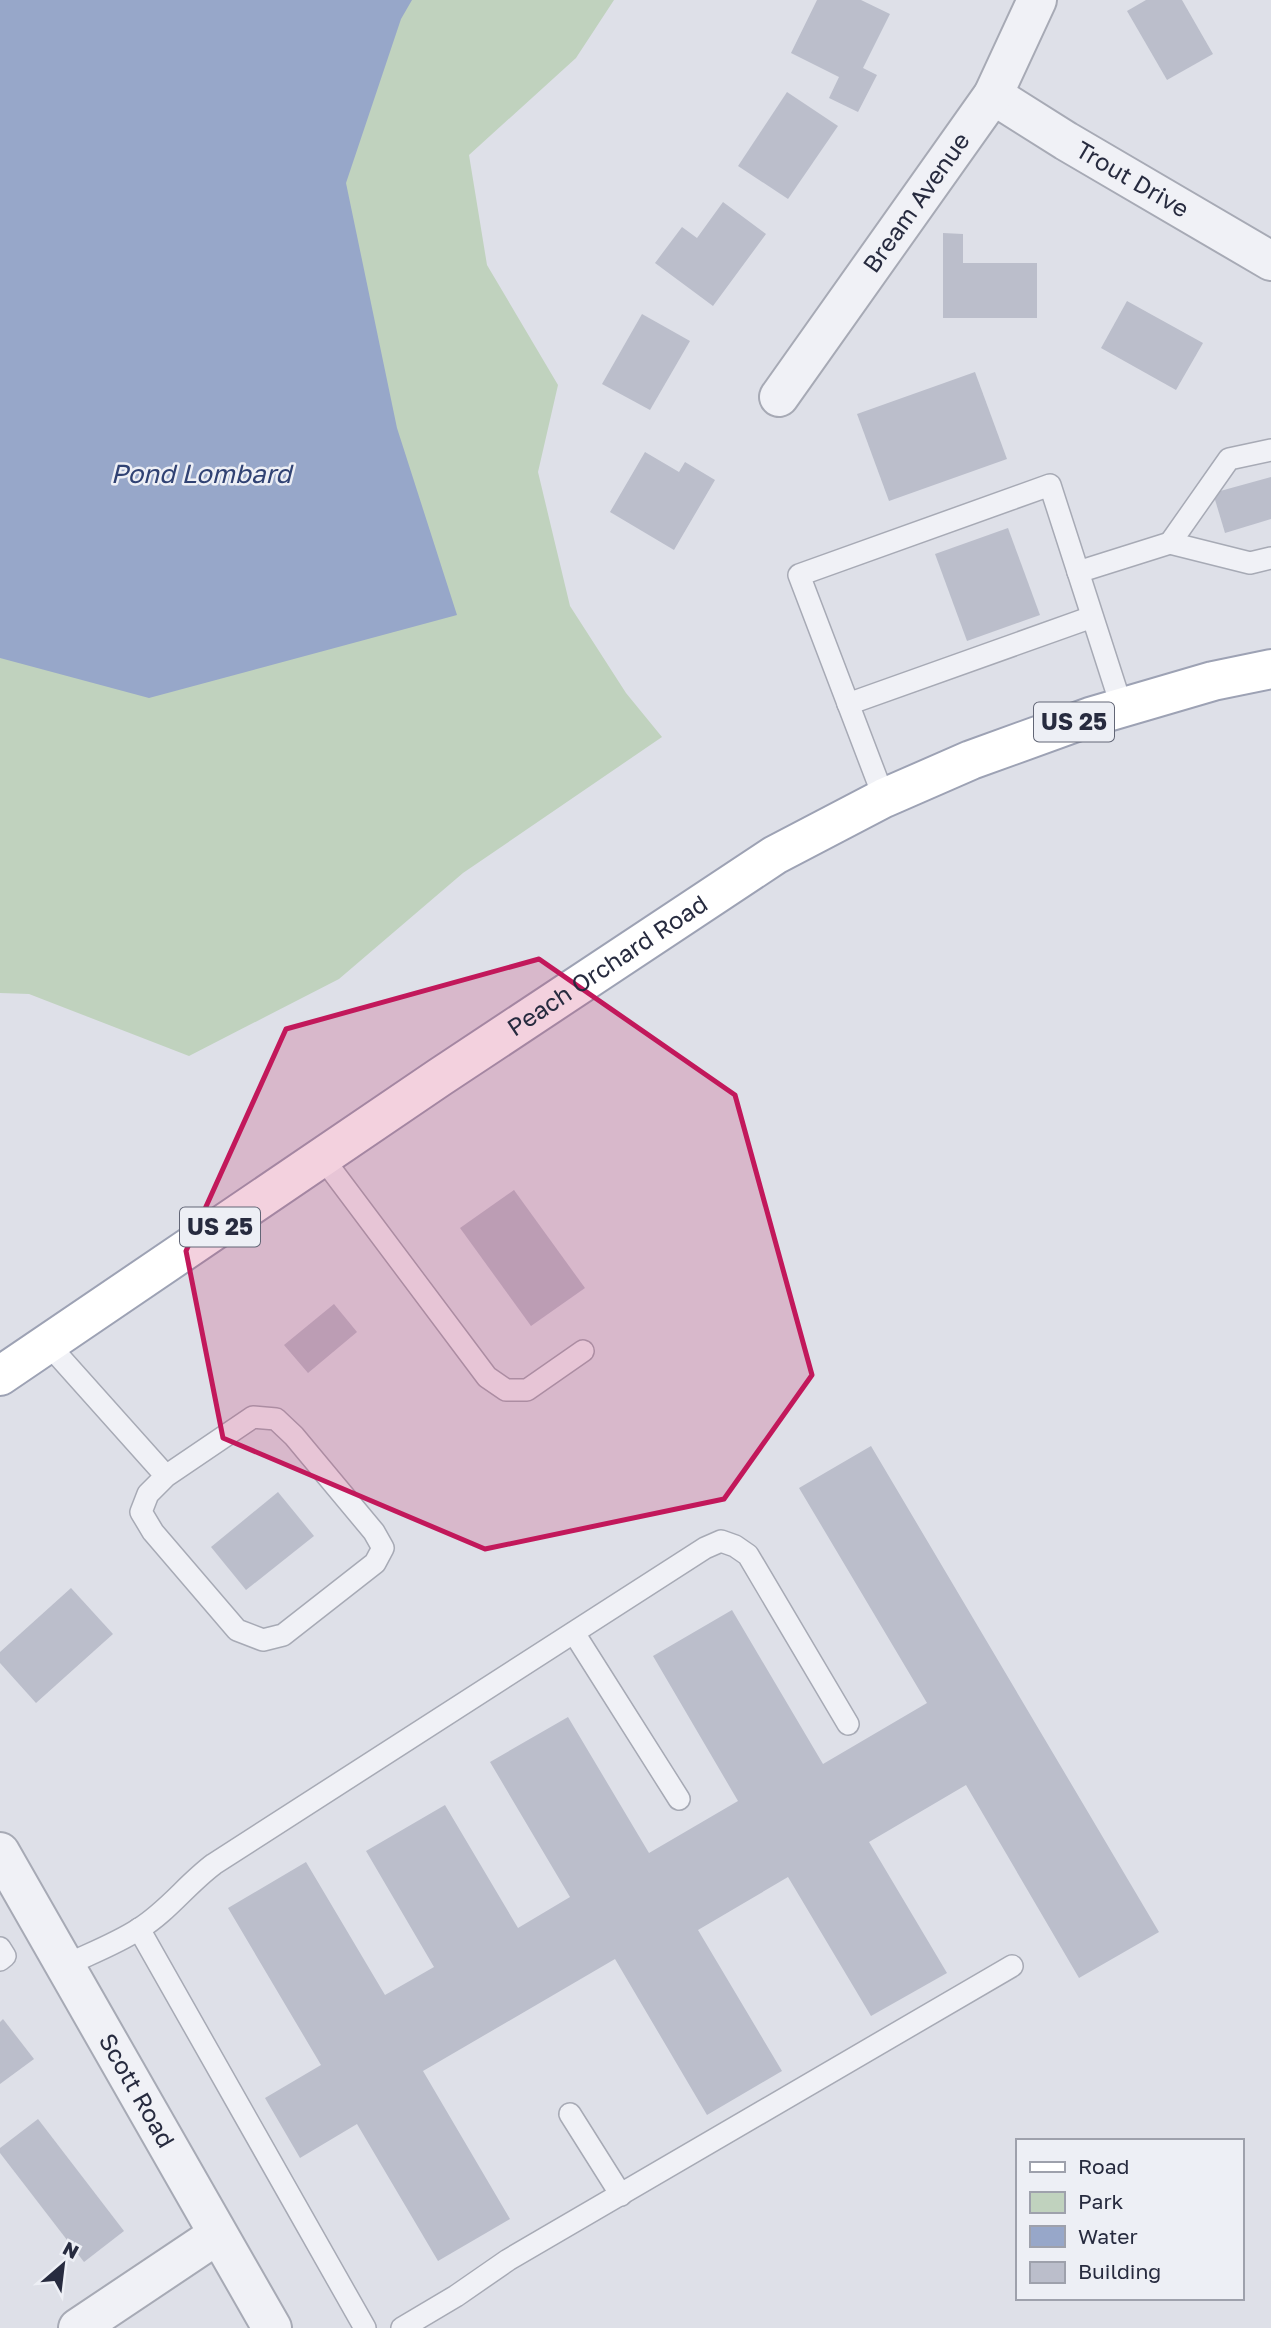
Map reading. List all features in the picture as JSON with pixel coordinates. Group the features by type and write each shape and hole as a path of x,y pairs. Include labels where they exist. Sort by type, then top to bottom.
{"main road":[{"name":"Peach Orchard Road","path":"0,1376 440,1077 775,855 884,797 971,760 1090,717 1213,681 1271,669"}],"street":[{"name":"Bream Avenue","path":"779,397 993,95 1037,0"},
{"name":"Trout Drive","path":"993,95 1271,261"},
{"name":"Scott Road","path":"0,1852 272,2328"},
{"path":"78,2328 217,2235"}],"lane":[{"path":"1170,543 1229,459 1271,450"},
{"path":"884,797 799,575 1050,485 1122,708"},
{"path":"1078,572 1170,543 1250,563 1271,558"},
{"path":"848,704 1093,617"},
{"path":"322,1157 486,1377 506,1390 527,1390 583,1351"},
{"path":"47,1344 166,1476"},
{"path":"253,1417 276,1419 374,1532 383,1548 375,1563 283,1634 263,1640 237,1630 153,1532 141,1512 148,1494 166,1476 253,1417"},
{"path":"64,1966 139,1929 173,1903 199,1875 214,1864 705,1548 721,1541 748,1555 848,1724"},
{"path":"574,1633 679,1799"},
{"path":"139,1929 365,2328"},
{"path":"0,1948 5,1956 0,1960"},
{"path":"402,2328 456,2296 508,2260 1013,1966"},
{"path":"570,2114 621,2195"}],"highlighted area":[{"path":"539,959 735,1095 812,1375 724,1499 485,1549 223,1438 186,1251 286,1029"}],"green space":[{"path":"0,0 614,0 576,58 469,155 487,265 558,385 538,472 570,606 626,693 662,737 463,873 339,979 189,1056 29,994 0,993"}],"water":[{"name":"Pond Lombard","path":"0,0 412,0 401,19 346,183 397,428 457,615 149,698 0,658"}],"building":[{"path":"817,0 861,0 890,14 863,68 877,75 858,112 829,98 839,77 791,53"},
{"path":"1146,0 1182,0 1213,54 1167,80 1127,11"},
{"path":"787,92 838,126 788,199 738,166"},
{"path":"723,202 766,234 713,306 655,263 682,227 697,238"},
{"path":"943,233 963,234 963,263 1037,263 1037,318 943,318"},
{"path":"1127,301 1203,343 1176,390 1101,348"},
{"path":"642,314 690,341 650,410 602,384"},
{"path":"975,372 1007,459 889,501 857,414"},
{"path":"645,452 679,472 685,462 715,480 674,550 610,512"},
{"path":"1271,477 1271,519 1225,533 1213,493"},
{"path":"1008,528 1040,615 967,641 935,554"},
{"path":"514,1190 585,1288 531,1326 460,1228"},
{"path":"334,1304 357,1332 308,1373 284,1345"},
{"path":"871,1446 1159,1932 1079,1978 966,1785 869,1842 947,1973 871,2016 788,1877 698,1930 782,2071 707,2115 615,1959 423,2071 510,2219 438,2261 357,2124 300,2158 265,2098 321,2065 228,1908 306,1862 385,1995 434,1967 366,1851 445,1805 518,1928 570,1897 490,1762 568,1717 649,1853 738,1801 653,1656 732,1610 823,1764 927,1703 799,1488"},
{"path":"278,1492 314,1536 246,1590 211,1547"},
{"path":"71,1588 113,1634 36,1703 0,1663 0,1652"},
{"path":"3,2019 34,2059 0,2084 0,2022"},
{"path":"38,2119 124,2231 84,2262 0,2153 0,2148"}]}
